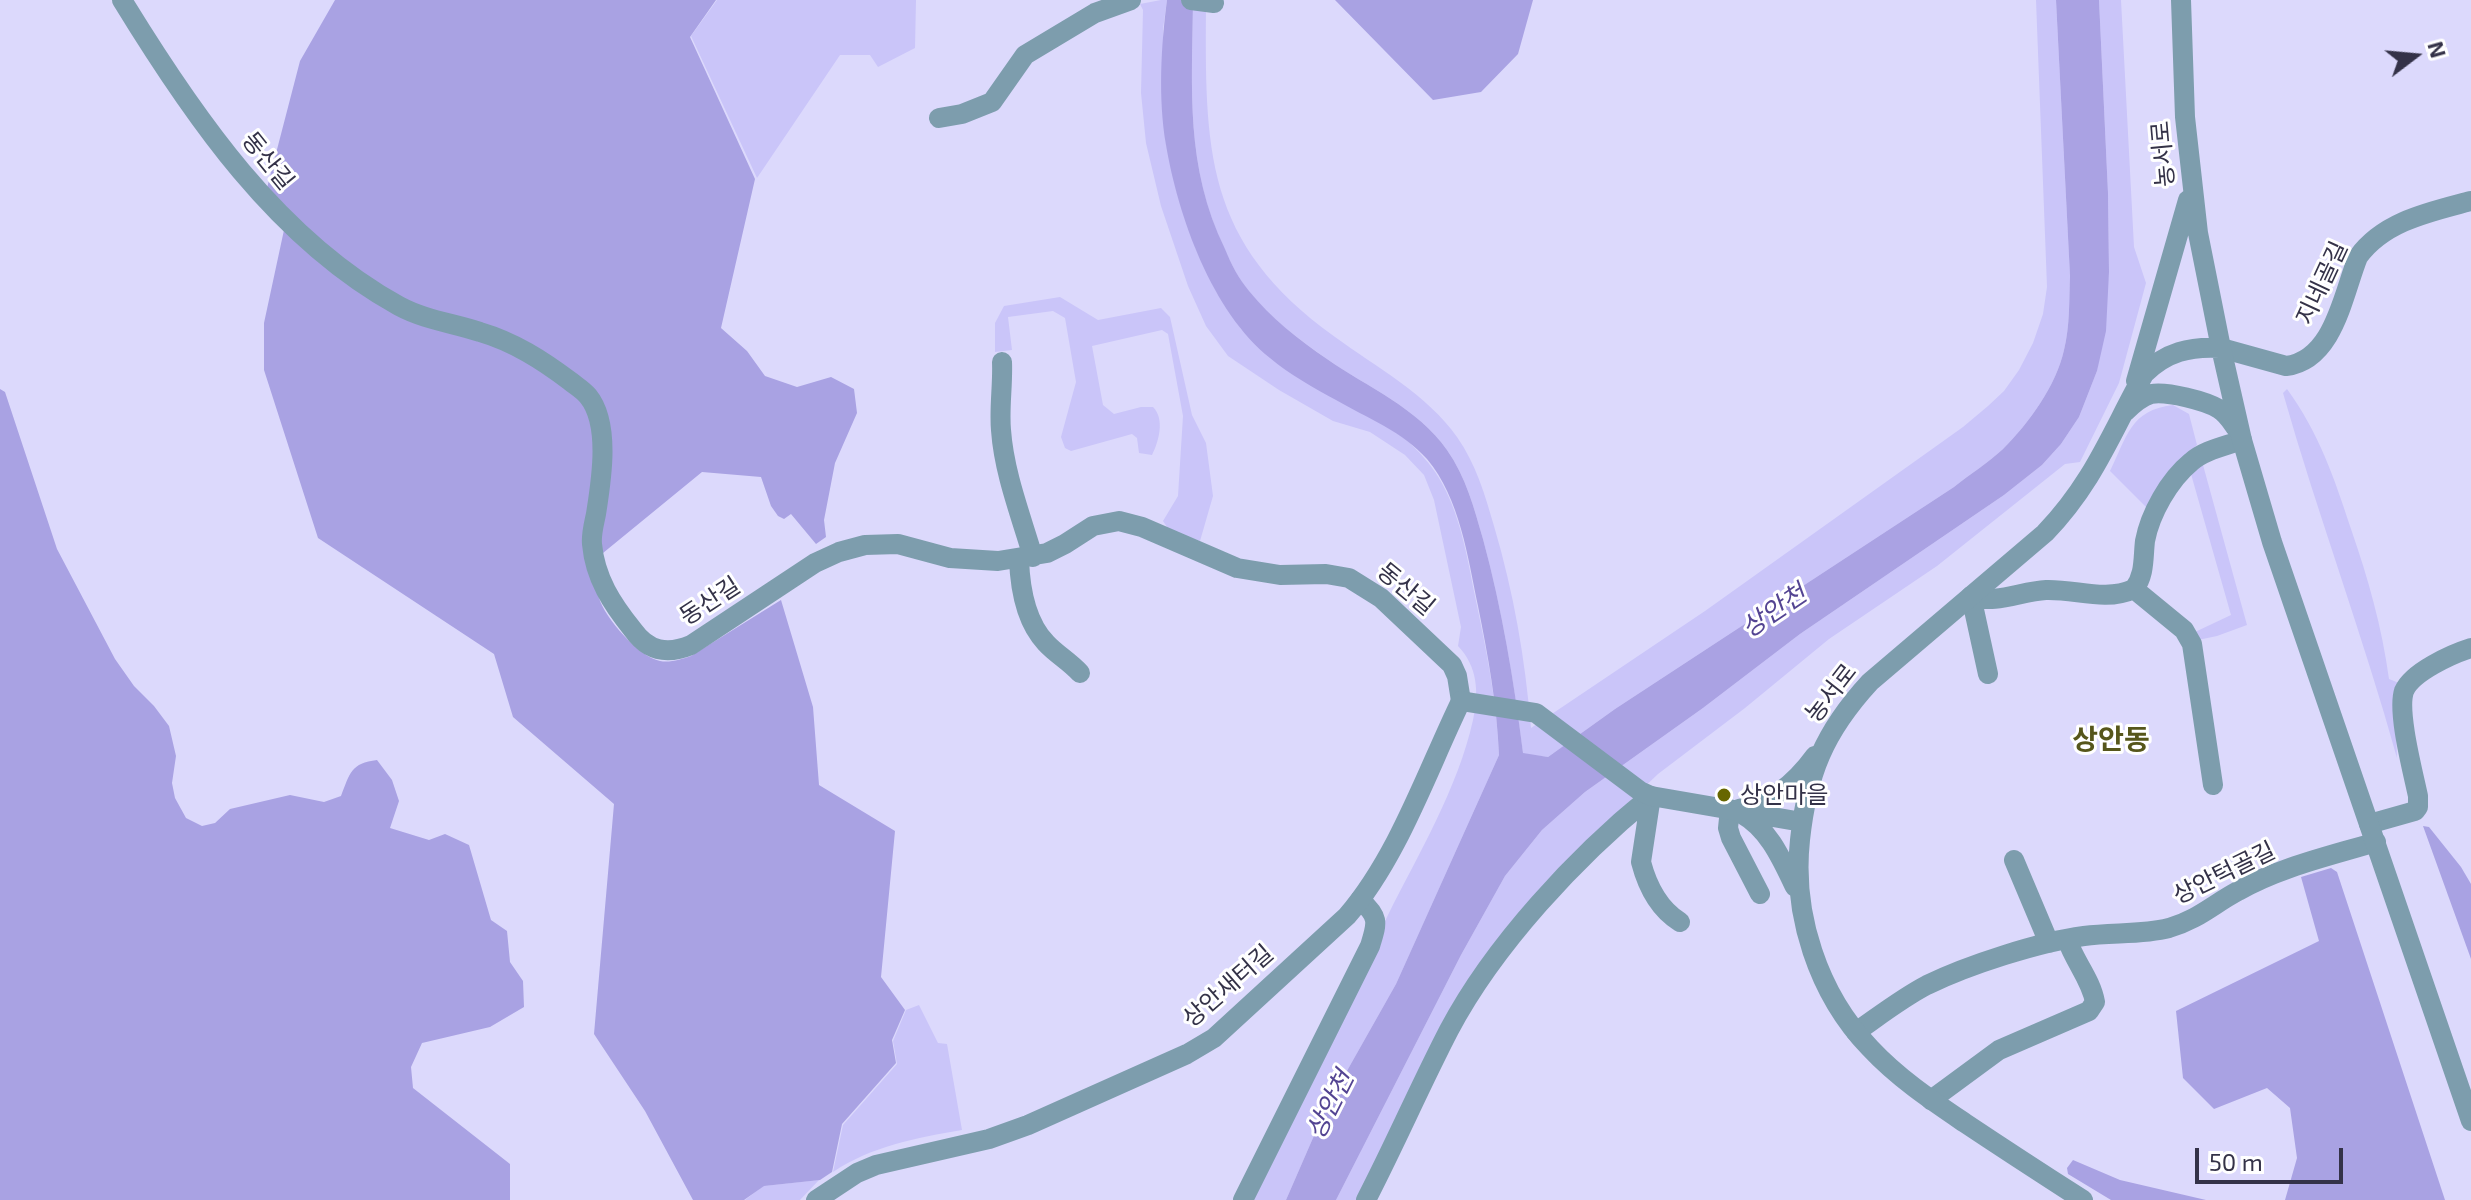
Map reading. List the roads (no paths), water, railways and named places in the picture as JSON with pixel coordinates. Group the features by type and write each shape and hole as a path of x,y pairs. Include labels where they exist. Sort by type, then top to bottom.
{"street":[{"name":"동산길","path":"122,0 192,106 252,184 296,231 355,278 402,308 430,319 478,331 521,348 587,394 598,416 603,441 591,541 595,563 601,582 615,607 648,646 670,651 691,645 815,563 851,548 898,544 964,560 987,562 1026,558 1058,548 1093,526 1119,521 1142,527 1237,568 1280,575 1326,574 1349,578 1381,598 1445,657 1457,676 1467,702"},
{"path":"939,118 962,114 992,102 1025,55 1095,13 1131,0"},
{"name":"농서로","path":"2181,0 2185,117 2198,233 2242,440 2272,542 2471,1121"},
{"path":"2132,394 2187,210 2191,172"},
{"name":"지네골길","path":"2221,348 2286,366 2307,359 2331,331 2358,257 2365,247 2403,222 2471,201"},
{"name":"농서로","path":"2083,1200 1931,1100 1890,1068 1856,1032 1823,977 1811,947 1798,876 1802,822 1823,746 1836,723 1870,682 2060,518 2094,471 2132,394 2156,362 2186,349 2221,348"},
{"path":"1002,362 1000,430 1026,558 1021,585 1030,618 1046,643 1080,673"},
{"path":"1988,674 1971,596 1988,600 2049,590 2105,597 2134,589 2142,574 2146,538 2156,510 2168,490 2192,461 2242,440 2230,418 2215,407 2170,395 2143,397 2121,419"},
{"path":"2134,589 2184,630 2192,644 2213,785"},
{"name":"상안턱골길","path":"1856,1032 1929,984 1998,959 2058,941 2168,928 2206,913 2238,891 2307,863 2415,811 2418,796 2402,702 2408,684 2443,658 2471,648"},
{"path":"1467,702 1537,716 1646,794 1802,822"},
{"name":"상안새터길","path":"816,1200 857,1173 876,1165 989,1139 1028,1125 1187,1054 1214,1038 1347,916 1360,900 1385,861 1467,702"},
{"path":"1732,809 1757,805 1778,794 1800,776 1823,746"},
{"path":"1646,794 1641,862 1661,905 1680,922"},
{"path":"1366,1200 1450,1029 1503,949 1531,913 1646,794"},
{"path":"1732,809 1728,828 1731,838 1760,894"},
{"path":"1732,809 1755,822 1762,830 1784,865 1800,900"},
{"path":"1931,1100 1999,1050 2089,1011 2095,1002 2092,990 2058,941 2014,860"},
{"path":"1243,1200 1370,946 1377,922 1360,900"}],"water":[{"name":"상안천","path":"1167,0 1193,0 1192,96 1197,157 1212,218 1233,266 1249,291 1285,328 1407,410 1435,435 1454,460 1473,504 1490,565 1507,645 1523,753 1548,757 1615,709 1954,487 2003,449 2032,416 2060,364 2069,313 2070,276 2056,0 2099,0 2109,272 2106,331 2097,371 2079,417 2042,465 2004,495 1800,634 1585,792 1542,830 1505,876 1461,955 1336,1200 1286,1200 1326,1108 1396,984 1499,755 1492,680 1461,529 1447,492 1427,459 1407,440 1285,370 1270,358 1249,339 1231,315 1201,261 1179,202 1166,145 1161,72"}],"place":[{"name":"상안마을","path":"1724,795"}],"district":[{"name":"상안동","path":"2111,740"}]}
